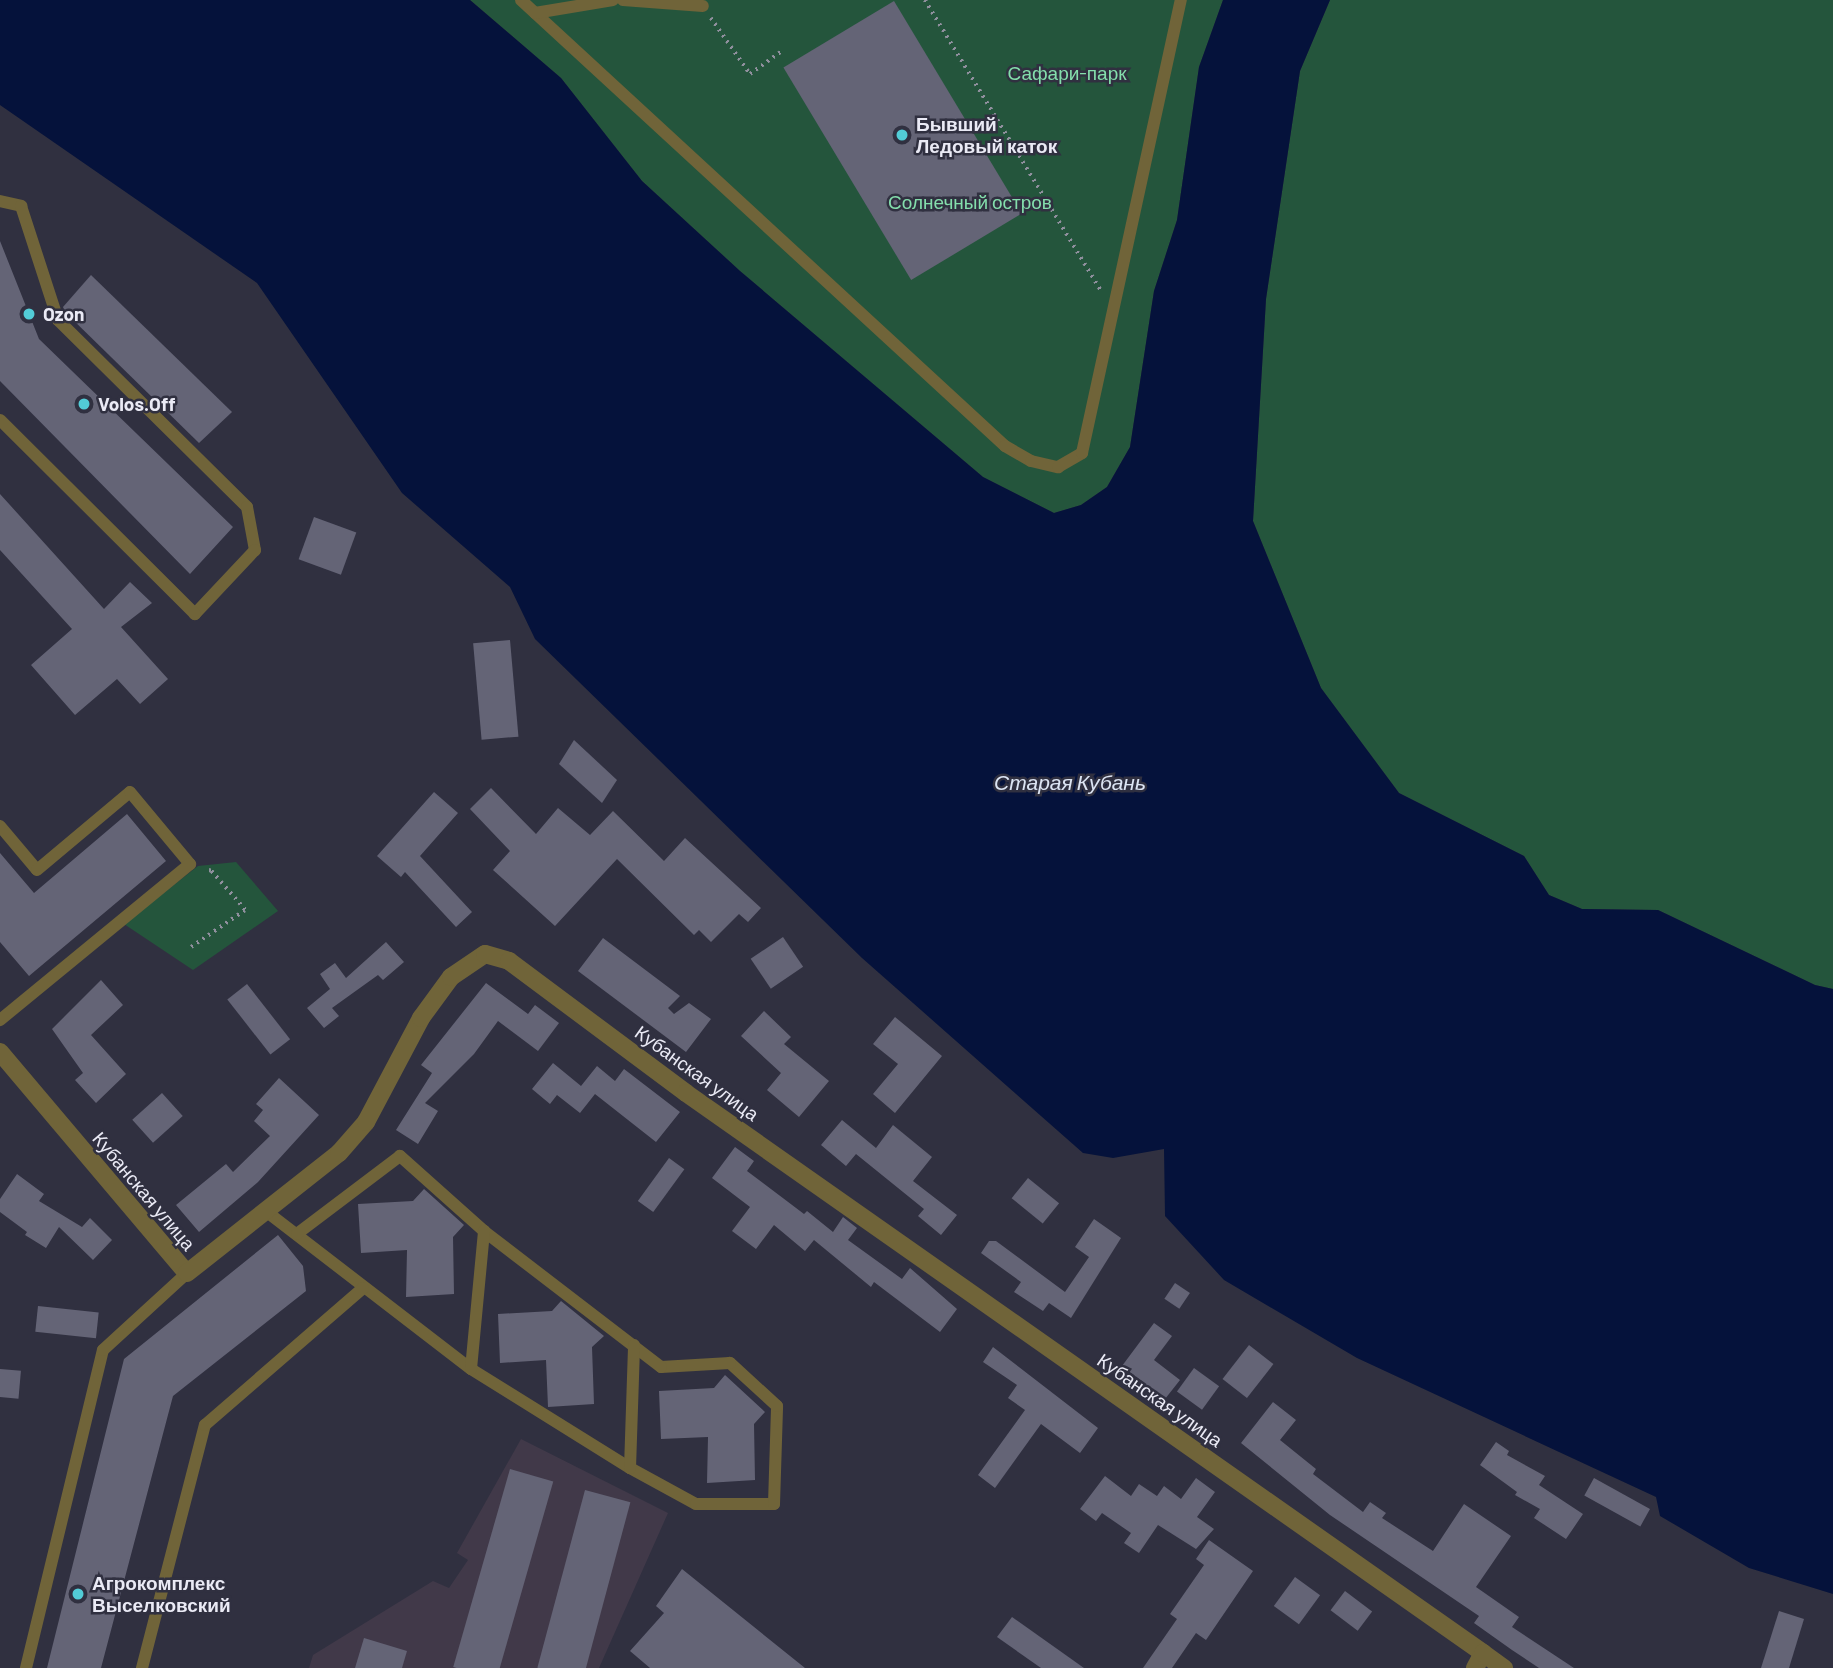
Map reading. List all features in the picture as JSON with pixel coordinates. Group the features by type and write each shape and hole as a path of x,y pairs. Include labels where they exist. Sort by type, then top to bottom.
{"street":[{"name":"Кубанская улица","path":"0,1052 187,1273 339,1153 366,1122 421,1018 451,978 485,954 509,961 686,1093 1479,1660 1504,1668"}],"lane":[{"path":"521,0 1005,446 1031,461 1058,467 1082,453 1115,314 1181,0"},
{"path":"535,13 613,0"},
{"path":"624,0 703,6"},
{"path":"0,201 21,206 58,320 247,507 255,550 195,614 0,420"},
{"path":"0,826 37,870 130,792 190,864 0,1020"},
{"path":"267,1212 363,1289 471,1369 630,1468 696,1504 774,1504 777,1406 730,1363 661,1367 484,1231 400,1156 297,1234"},
{"path":"471,1369 484,1231"},
{"path":"26,1668 103,1349 187,1273"},
{"path":"142,1668 205,1425 363,1289"},
{"path":"630,1468 634,1345"}],"path":[{"path":"925,0 1115,314"},
{"path":"703,6 750,74 782,51"},
{"path":"191,947 245,910 211,871"}],"shaded area":[{"path":"521,1439 668,1513 599,1668 309,1668 313,1655 433,1581 449,1588 468,1560 457,1553"}],"green space":[{"name":"Солнечный остров","path":"470,0 1223,0 1199,67 1177,220 1154,291 1130,447 1107,487 1081,505 1054,513 983,477 740,271 642,181 561,78"},
{"path":"1330,0 1833,0 1833,989 1815,985 1658,910 1582,909 1549,895 1524,856 1399,793 1321,688 1253,521 1266,299 1300,71"},
{"path":"236,862 278,911 193,970 124,924 198,866"}],"water":[{"name":"Старая Кубань","path":"0,0 470,0 561,78 642,181 740,271 983,477 1054,513 1081,505 1107,487 1130,447 1154,291 1177,220 1199,67 1223,0 1330,0 1300,71 1266,299 1253,521 1321,688 1399,793 1524,856 1549,895 1582,909 1658,910 1815,985 1833,989 1833,1594 1749,1568 1660,1516 1656,1497 1357,1358 1224,1280 1165,1216 1164,1149 1113,1158 1083,1153 862,958 535,639 510,587 402,493 257,283 0,105"}],"building":[{"path":"894,1 1022,214 911,280 783,67"},
{"path":"0,241 39,339 233,527 190,574 0,381"},
{"path":"91,275 232,412 199,443 65,312 63,307"},
{"path":"0,494 104,609 130,582 152,603 121,627 168,679 140,704 117,679 75,715 31,665 72,629 0,550"},
{"path":"314,517 356,532 341,575 299,559"},
{"path":"510,640 518,737 482,740 473,643"},
{"path":"574,740 617,780 602,803 559,764"},
{"path":"491,788 536,834 558,808 590,835 613,811 664,861 685,838 761,908 748,922 739,914 711,942 699,930 694,935 617,859 555,926 493,870 510,851 470,809"},
{"path":"434,792 458,813 420,856 472,912 456,927 405,872 401,877 377,856"},
{"path":"127,814 166,861 29,976 0,942 0,853 34,893"},
{"path":"783,937 803,967 771,989 751,959"},
{"path":"603,938 680,996 668,1008 674,1014 689,1003 711,1019 686,1052 578,971"},
{"path":"386,942 404,962 383,980 378,975 332,1008 339,1016 324,1028 307,1008 330,989 320,974 335,963 346,978"},
{"path":"101,980 123,1005 91,1035 126,1074 96,1103 75,1080 83,1073 52,1029"},
{"path":"486,983 528,1014 535,1005 559,1023 538,1051 498,1021 474,1054 425,1103 438,1111 418,1144 396,1130 432,1073 421,1065"},
{"path":"247,984 290,1039 270,1055 227,999"},
{"path":"764,1011 791,1037 784,1044 829,1081 799,1117 767,1090 781,1073 741,1036"},
{"path":"895,1017 942,1056 895,1113 873,1094 898,1064 873,1044"},
{"path":"553,1063 581,1086 597,1066 615,1081 624,1069 680,1112 656,1142 595,1094 580,1113 557,1095 550,1104 532,1089"},
{"path":"279,1078 319,1115 258,1182 199,1232 176,1205 226,1164 233,1172 270,1136 254,1121 263,1110 256,1104"},
{"path":"162,1093 183,1116 153,1143 132,1120"},
{"path":"842,1120 876,1148 893,1125 932,1157 913,1181 957,1215 941,1235 918,1216 924,1209 856,1154 846,1166 821,1145"},
{"path":"735,1147 754,1161 747,1171 804,1214 807,1211 833,1232 843,1217 857,1228 848,1240 902,1279 910,1268 957,1309 940,1332 874,1282 871,1287 814,1240 805,1251 774,1225 756,1249 732,1231 750,1207 712,1178"},
{"path":"669,1158 684,1169 653,1212 638,1201"},
{"path":"17,1174 44,1194 39,1201 82,1227 90,1218 112,1240 93,1260 59,1227 46,1248 25,1235 27,1232 0,1212 0,1199"},
{"path":"1028,1178 1059,1203 1043,1223 1012,1198"},
{"path":"424,1189 464,1225 453,1237 454,1294 406,1297 407,1250 361,1253 358,1204 413,1201"},
{"path":"1094,1219 1121,1238 1071,1318 1049,1303 1043,1311 1014,1292 1021,1282 981,1253 989,1241 996,1241 1065,1292 1089,1257 1075,1247"},
{"path":"278,1235 303,1266 306,1291 173,1396 101,1668 47,1668 124,1359"},
{"path":"1175,1283 1190,1293 1179,1309 1164,1299"},
{"path":"561,1301 604,1336 592,1347 594,1404 548,1407 546,1360 500,1363 498,1314 552,1311"},
{"path":"38,1306 99,1312 96,1338 35,1332"},
{"path":"1154,1323 1172,1336 1154,1360 1180,1380 1165,1399 1122,1366"},
{"path":"1249,1345 1273,1364 1247,1398 1223,1379"},
{"path":"993,1347 1098,1428 1080,1453 1041,1424 995,1488 978,1475 1025,1410 1008,1398 1017,1385 983,1362"},
{"path":"1194,1368 1219,1386 1202,1410 1177,1391"},
{"path":"0,1369 21,1371 18,1399 0,1397"},
{"path":"725,1375 765,1412 754,1424 755,1480 707,1483 708,1437 661,1439 659,1391 714,1388"},
{"path":"1273,1402 1296,1420 1280,1440 1316,1469 1313,1474 1363,1512 1370,1502 1386,1513 1382,1518 1433,1551 1464,1504 1511,1536 1476,1587 1519,1617 1512,1627 1574,1668 1539,1668 1512,1650 1474,1623 1479,1616 1330,1515 1241,1443"},
{"path":"1496,1442 1509,1451 1507,1455 1545,1476 1539,1485 1583,1514 1566,1539 1534,1518 1540,1509 1515,1495 1517,1492 1480,1465"},
{"path":"510,1469 553,1481 500,1668 453,1667"},
{"path":"1105,1476 1131,1496 1139,1484 1157,1496 1164,1486 1181,1499 1196,1478 1215,1492 1197,1517 1214,1529 1196,1549 1158,1525 1139,1553 1124,1543 1131,1533 1102,1513 1096,1521 1080,1509"},
{"path":"1594,1478 1650,1509 1640,1527 1584,1495"},
{"path":"585,1490 630,1502 586,1668 537,1668"},
{"path":"1209,1540 1253,1571 1206,1640 1196,1633 1172,1668 1143,1668 1177,1619 1170,1614 1204,1565 1196,1559"},
{"path":"682,1569 805,1668 650,1668 630,1651 664,1613 656,1606"},
{"path":"1295,1577 1320,1595 1299,1624 1274,1606"},
{"path":"1345,1591 1372,1611 1358,1631 1331,1610"},
{"path":"1779,1611 1804,1619 1789,1668 1761,1668"},
{"path":"1012,1617 1084,1668 1041,1668 997,1637"},
{"path":"364,1638 407,1651 402,1668 355,1668"}],"place":[{"name":"Бывший Ледовый каток","path":"902,135"},
{"name":"Ozon","path":"29,314"},
{"name":"Volos.Off","path":"84,404"},
{"name":"Агрокомплекс Выселковский","path":"78,1594"}],"park label":[{"name":"Сафари-парк","path":"1067,73"}]}
